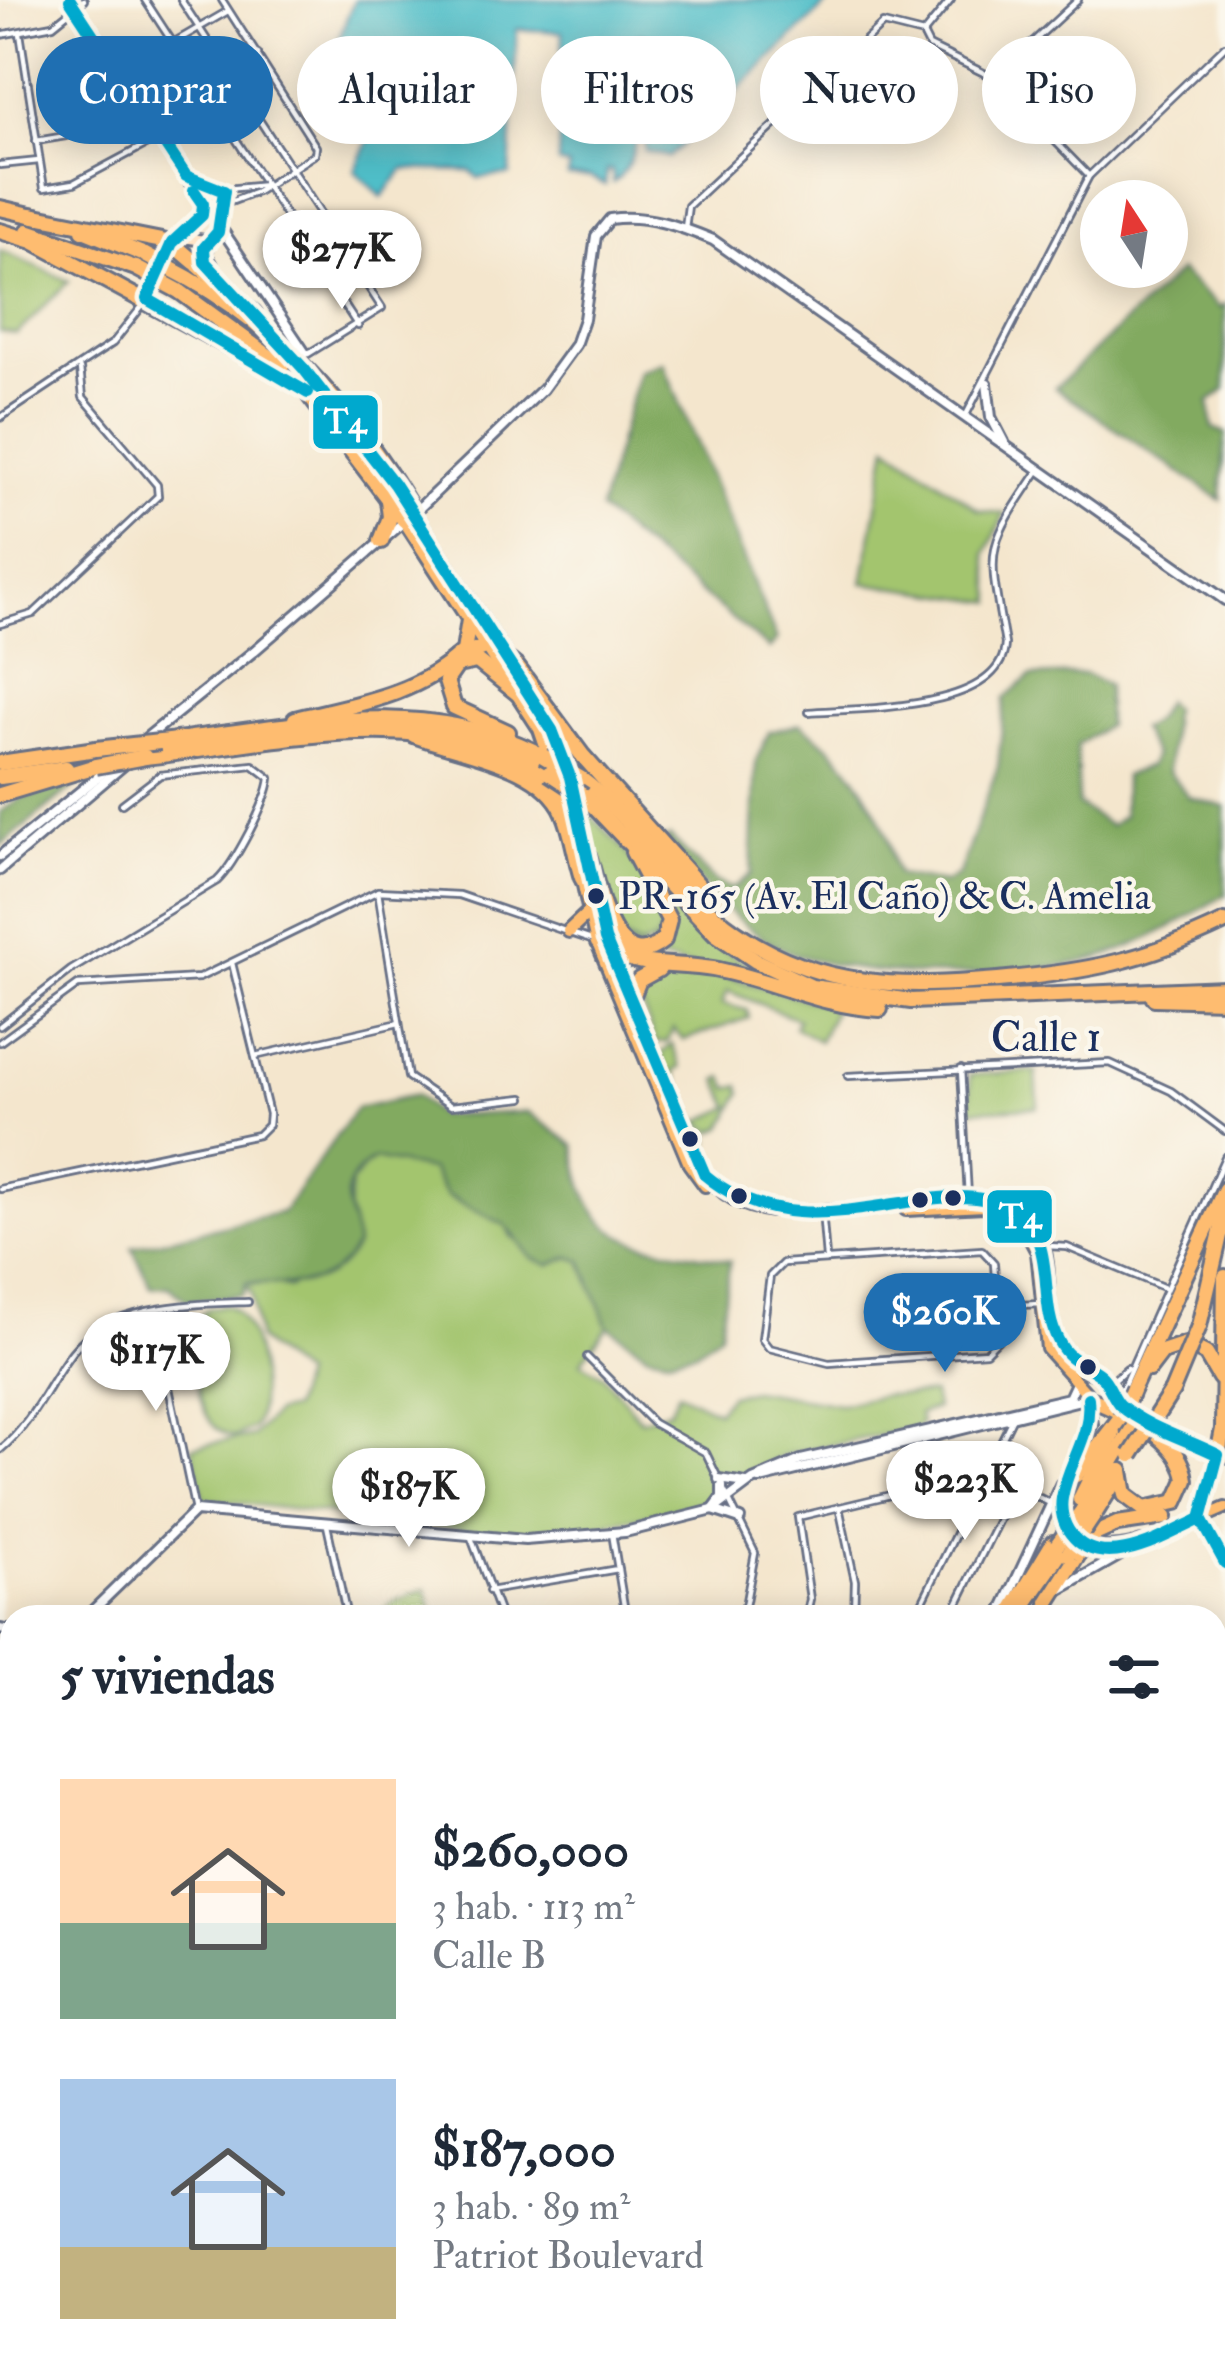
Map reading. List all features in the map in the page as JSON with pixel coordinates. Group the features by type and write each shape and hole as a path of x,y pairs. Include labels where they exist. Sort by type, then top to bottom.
{"highway":[{"path":"0,208 175,245 299,355 370,445 469,620 553,753 589,910 604,948 635,962 718,970 858,1007 1120,991 1148,998 1224,998"},
{"path":"32,215 141,261 299,355"},
{"path":"0,228 141,261"},
{"path":"0,228 147,299 303,387"},
{"path":"207,239 205,262 231,291"},
{"path":"184,285 303,387 409,517 508,661 561,748 588,855 604,948"},
{"path":"381,541 390,517 387,494"},
{"path":"456,658 469,644 469,620"},
{"path":"486,646 508,661 582,754 752,941"},
{"path":"255,731 383,699 486,646"},
{"path":"517,693 477,661 457,665 445,685 454,706 505,730 580,778 715,915 808,970 903,986 1075,974 1126,964 1185,942 1225,918"},
{"path":"0,763 370,718 432,719 526,746"},
{"path":"398,730 464,750 543,787 563,810 582,878"},
{"path":"0,777 398,730 480,742 549,773 584,796 716,934 756,962 834,993 911,1001"},
{"path":"0,795 96,766"},
{"path":"588,855 616,937 634,950 654,948 666,936 669,915 625,837"},
{"path":"569,931 589,910"},
{"path":"631,1000 643,976 676,966"},
{"path":"1048,1602 1069,1547 1074,1511 1126,1415 1133,1388 1150,1360 1224,1188"},
{"path":"1074,1511 1121,1471 1172,1391 1199,1326 1225,1214"},
{"path":"1221,1456 1225,1276"},
{"path":"1150,1360 1174,1346 1202,1350 1219,1375 1224,1407"},
{"path":"1088,1399 1126,1415 1179,1456 1185,1488 1169,1507 1144,1509 1125,1495 1121,1471"},
{"path":"1022,1605 1069,1547 1137,1521 1172,1514 1192,1488 1189,1459 1156,1426"},
{"path":"1077,1456 1071,1535 1086,1548 1105,1552 1142,1544"},
{"path":"1022,1605 1069,1547"}],"main road":[{"path":"77,3 97,36"},
{"path":"147,299 164,262 204,210 165,144"},
{"path":"186,176 207,188 222,188 225,204 207,239"},
{"path":"202,202 207,188"},
{"path":"196,220 207,239"},
{"path":"175,245 186,238 207,239"},
{"path":"604,948 713,1184 754,1208 822,1212"},
{"path":"604,948 687,1158 705,1186 746,1213 969,1203 1011,1216 1040,1248 1058,1348 1079,1371 1102,1376 1126,1415 1221,1456 1201,1519 1225,1563"},
{"path":"1040,1248 1047,1349 1088,1399 1105,1394 1109,1384"},
{"path":"1142,1544 1225,1508"}],"street":[{"path":"146,0 169,36"},
{"path":"181,0 204,36"},
{"path":"222,0 246,36"},
{"path":"923,34 950,0"},
{"path":"1040,36 1078,0"},
{"path":"0,35 52,25 77,3"},
{"path":"184,36 229,10"},
{"path":"685,228 688,206 883,24 923,34 929,46 982,73"},
{"path":"20,33 36,141"},
{"path":"965,417 987,383 1089,176 1225,46"},
{"path":"225,204 267,185 315,154 315,140 273,77"},
{"path":"216,220 299,355 314,354 382,308 273,142"},
{"path":"36,144 46,189 74,183 157,144"},
{"path":"240,144 358,326"},
{"path":"1058,144 1089,176"},
{"path":"0,165 39,161"},
{"path":"222,188 267,185"},
{"path":"0,870 409,517 561,370 584,319 596,236 602,224 629,216 685,228 713,240 1224,598"},
{"path":"310,251 334,237"},
{"path":"207,239 235,247"},
{"path":"0,418 112,344 147,299"},
{"path":"0,624 33,614 158,496 158,485 82,397 80,369"},
{"path":"987,383 991,417 1008,448"},
{"path":"809,712 946,699 991,670 1004,654 1005,644 990,557 995,535 1039,470"},
{"path":"0,856 164,725"},
{"path":"0,1026 71,970 228,871 266,799 270,778 253,765 160,775 122,804"},
{"path":"0,1042 78,985 139,977 189,980 378,890 459,896 569,931 604,948"},
{"path":"378,890 408,1077 440,1101 461,1107 523,1098"},
{"path":"0,1189 258,1135 268,1125 268,1114 232,961"},
{"path":"255,1056 399,1023"},
{"name":"Calle 1","path":"848,1076 1110,1063 1171,1090 1225,1131"},
{"path":"961,1070 969,1203"},
{"path":"1126,1415 1118,1390 1225,1157"},
{"path":"822,1212 826,1260"},
{"path":"1040,1248 1067,1247 1165,1288"},
{"path":"987,1253 994,1263 999,1339 986,1352 829,1363 766,1345 763,1325 774,1269 826,1260 987,1253"},
{"path":"0,1450 26,1426 87,1336 110,1323 153,1312 248,1302"},
{"path":"998,1306 1041,1304"},
{"path":"153,1312 195,1511"},
{"path":"586,1357 653,1423 706,1454 740,1519 756,1567 745,1605"},
{"path":"1109,1384 1128,1367"},
{"path":"921,1605 1013,1415 1069,1398 1076,1382"},
{"path":"720,1483 733,1485 801,1460 1088,1399 1093,1424 1077,1456"},
{"path":"808,1605 795,1524 798,1517 987,1472 1074,1511 1019,1605"},
{"path":"102,1605 195,1511 525,1540 612,1533 713,1510 754,1480"},
{"path":"713,1510 722,1498 720,1483"},
{"path":"957,1605 1015,1486"},
{"path":"839,1508 855,1581 854,1605"},
{"path":"713,1510 740,1519"},
{"path":"326,1519 344,1605"},
{"path":"612,1533 624,1605"},
{"path":"470,1535 495,1605"},
{"path":"1046,1605 1076,1577 1142,1544"},
{"path":"489,1591 618,1569"}],"green space":[{"path":"0,250 69,281 17,334 0,332"},
{"path":"1188,279 1220,308 1225,304 1225,390 1209,402 1213,428 1225,433 1221,500 1055,388 1161,288 1188,288"},
{"path":"663,362 777,640 769,649 599,510 639,371"},
{"path":"888,445 979,510 1005,514 986,554 994,602 863,583"},
{"path":"1085,674 1107,685 1107,726 1077,745 1078,805 1110,826 1123,816 1124,776 1149,766 1154,755 1140,729 1155,719 1165,701 1172,709 1168,771 1189,797 1225,807 1225,895 1111,954 1035,969 941,975 849,968 809,959 777,946 744,924 664,839 670,837 715,881 732,889 751,874 756,761 769,732 800,724 829,746 863,788 888,838 898,875 944,883 959,874 998,766 1005,698 1031,676"},
{"path":"81,781 0,846 0,812 23,797"},
{"path":"584,808 627,853 664,908 660,939 640,947 619,937"},
{"path":"663,892 723,950 789,988 616,950 614,939 648,952 672,914"},
{"path":"700,970 827,1005 833,1012 819,1041 794,1027 798,1019 727,991 722,1004 747,1010 749,1018 683,1040 673,1029 667,1042 656,1043 637,993 654,972"},
{"path":"672,1044 681,1068 674,1071 692,1115 710,1139 707,1148 696,1142 661,1054"},
{"path":"1036,1071 1038,1107 970,1110 970,1075"},
{"path":"724,1077 729,1088 740,1085 742,1093 723,1128 713,1132 700,1121 731,1107 718,1080"},
{"path":"416,1095 439,1116 528,1112 575,1146 592,1207 606,1225 645,1244 730,1261 720,1333 696,1351 669,1358 648,1354 608,1326 582,1261 570,1257 549,1265 532,1258 505,1225 446,1195 431,1170 374,1159 360,1170 348,1190 356,1246 321,1279 246,1283 243,1295 187,1301 169,1286 151,1287 132,1247 283,1212 356,1108"},
{"path":"374,1158 431,1169 446,1196 506,1225 511,1237 582,1261 608,1326 581,1362 604,1376 641,1420 669,1410 678,1392 717,1411 729,1395 752,1390 840,1404 885,1395 933,1394 936,1408 919,1414 921,1424 912,1429 790,1453 732,1481 722,1477 714,1481 713,1501 592,1527 500,1534 204,1499 192,1447 253,1436 275,1413 292,1409 302,1376 258,1340 251,1292 242,1286 272,1283 290,1288 347,1220 351,1182"},
{"path":"224,1305 236,1311 245,1324 260,1379 254,1427 235,1437 220,1432 210,1421 195,1369 191,1316 198,1319 207,1309"},
{"path":"426,1589 431,1605 389,1605"}],"water":[{"path":"354,0 831,0 794,36 760,36 760,69 736,92 736,36 563,36 563,32 517,29 517,36 340,36"},
{"path":"367,144 511,144 510,175 478,178 471,171 404,169 382,197 355,171"},
{"path":"559,144 635,144 624,171 613,182 612,170 607,170 605,185 590,177 568,176 569,166 558,163"},
{"path":"645,144 682,144 669,157 645,151"}],"transit line":[{"name":"T4","path":"70,0 186,176 224,191 218,232 204,248 205,262 304,369 394,484 552,730 570,777 605,939 705,1175 745,1200 786,1211 828,1212 947,1197 982,1199 1012,1210 1037,1237 1052,1325 1063,1349 1103,1378 1130,1413 1218,1455 1201,1519 1225,1563"},
{"name":"T4","path":"194,191 203,204 202,215 172,243 147,299 308,393"},
{"name":"T4","path":"1088,1398 1083,1437 1062,1498 1063,1517 1071,1534 1084,1546 1117,1551 1153,1542 1201,1519"}],"place":[{"name":"PR-165 (Av. El Caño) & C. Amelia","path":"596,896"}]}
